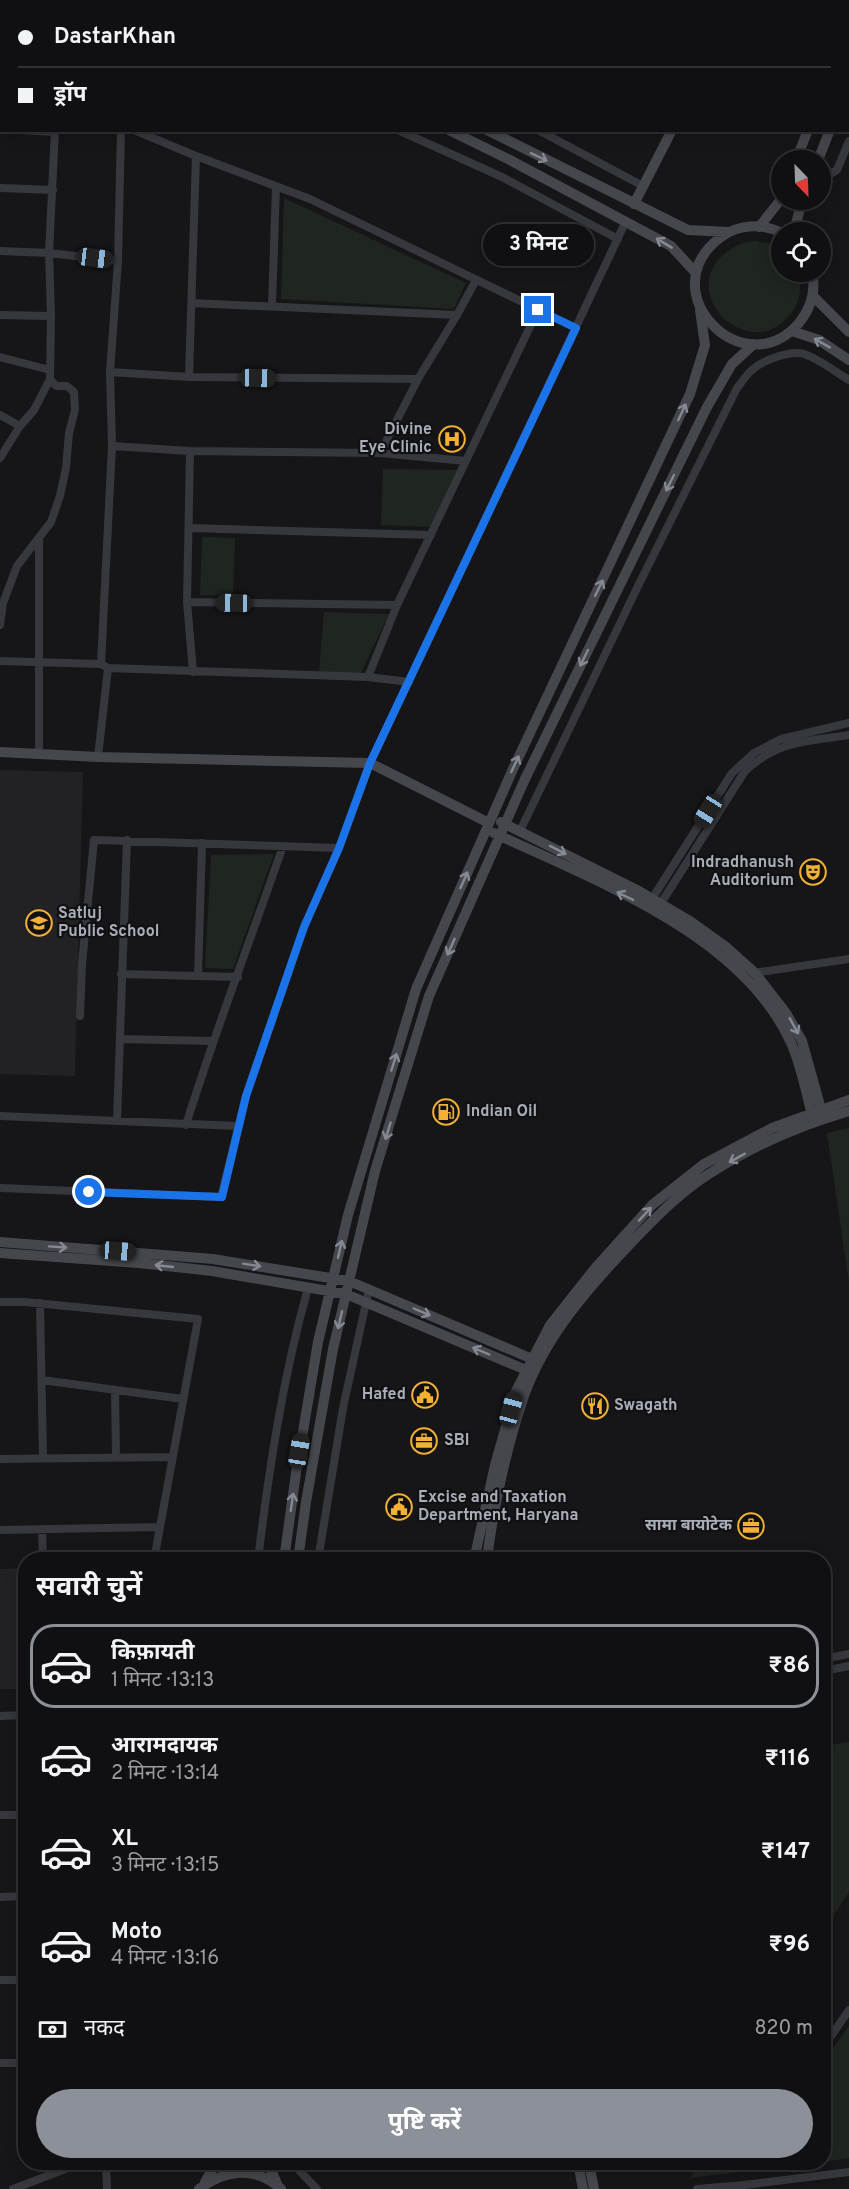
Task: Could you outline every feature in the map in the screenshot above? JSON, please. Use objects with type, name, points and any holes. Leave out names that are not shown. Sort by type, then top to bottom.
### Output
[{"type":"street","points":[[0,458],[20,426],[34,410],[50,375],[49,253],[56,132]]},
{"type":"street","points":[[98,757],[105,666],[112,446],[110,372],[118,261],[120,132]]},
{"type":"street","points":[[139,132],[310,199],[576,328]]},
{"type":"street","points":[[402,132],[502,177],[618,239]]},
{"type":"street","points":[[453,132],[671,246],[696,273]]},
{"type":"street","points":[[491,132],[688,230],[728,232],[749,226],[771,228]]},
{"type":"street","points":[[542,132],[643,186]]},
{"type":"street","points":[[634,204],[671,132]]},
{"type":"street","points":[[800,150],[807,132]]},
{"type":"street","points":[[822,150],[829,132]]},
{"type":"street","points":[[831,174],[837,170],[849,141]]},
{"type":"street","points":[[189,377],[196,156]]},
{"type":"street","points":[[272,306],[276,186]]},
{"type":"street","points":[[0,189],[53,190]]},
{"type":"street","points":[[759,227],[772,210]]},
{"type":"street","points":[[0,1188],[222,1197],[246,1096],[304,927],[339,848],[370,763],[626,222]]},
{"type":"street","points":[[285,1552],[318,1341],[348,1215],[416,989],[489,823],[690,394],[705,345],[695,288],[696,273],[703,255],[711,244],[728,232]]},
{"type":"street","points":[[0,251],[49,253],[118,261]]},
{"type":"street","points":[[380,453],[418,379],[458,315],[476,280]]},
{"type":"street","points":[[700,310],[712,327],[732,340],[754,344],[772,342],[792,331],[806,315],[813,296],[812,282]]},
{"type":"street","points":[[813,296],[849,332]]},
{"type":"street","points":[[192,303],[458,315]]},
{"type":"street","points":[[368,677],[397,605],[538,310]]},
{"type":"street","points":[[0,315],[51,316]]},
{"type":"street","points":[[792,331],[819,340],[849,360]]},
{"type":"street","points":[[299,1552],[333,1349],[375,1171],[429,996],[534,760],[707,407],[732,364],[754,344]]},
{"type":"street","points":[[520,831],[673,514],[737,388],[750,371],[757,366],[798,353],[806,354],[849,380]]},
{"type":"street","points":[[0,357],[50,375],[56,386],[67,386],[74,392],[75,410],[69,433],[66,468],[51,522],[17,566],[3,603],[0,625]]},
{"type":"street","points":[[110,372],[189,377],[418,379]]},
{"type":"street","points":[[0,415],[20,426]]},
{"type":"street","points":[[112,446],[190,451],[380,453],[466,461]]},
{"type":"street","points":[[190,451],[188,602],[193,672]]},
{"type":"street","points":[[189,528],[431,535]]},
{"type":"street","points":[[39,538],[39,753]]},
{"type":"street","points":[[188,602],[397,605]]},
{"type":"street","points":[[0,661],[193,672],[368,677],[409,682]]},
{"type":"street","points":[[654,905],[732,773],[754,753],[781,739],[849,723]]},
{"type":"street","points":[[654,905],[745,771],[757,760],[790,744],[849,735]]},
{"type":"street","points":[[0,752],[98,757],[370,763],[489,823],[500,836],[690,921],[725,946],[755,974],[786,1013],[802,1041],[818,1116]]},
{"type":"street","points":[[489,823],[505,824],[520,831],[654,905],[749,980],[778,1019],[792,1046],[818,1116]]},
{"type":"street","points":[[80,1016],[94,840],[339,848]]},
{"type":"street","points":[[117,1121],[127,840]]},
{"type":"street","points":[[198,976],[202,843]]},
{"type":"street","points":[[186,1125],[212,1041],[238,977],[283,846]]},
{"type":"street","points":[[741,973],[755,974],[849,959]]},
{"type":"street","points":[[121,974],[238,977]]},
{"type":"street","points":[[120,1039],[212,1041]]},
{"type":"street","points":[[477,1552],[533,1366],[603,1273],[660,1213],[711,1172],[776,1136],[849,1100]]},
{"type":"street","points":[[818,1116],[849,1111]]},
{"type":"street","points":[[0,1116],[238,1126]]},
{"type":"street","points":[[0,1242],[213,1259],[349,1281],[533,1366]]},
{"type":"street","points":[[0,1253],[140,1263],[212,1271],[346,1294],[533,1366]]},
{"type":"street","points":[[259,1552],[277,1421],[292,1345],[308,1288]]},
{"type":"street","points":[[319,1552],[343,1408],[369,1290]]},
{"type":"street","points":[[0,1302],[40,1303],[198,1319],[155,1552]]},
{"type":"street","points":[[40,1303],[43,1458]]},
{"type":"street","points":[[42,1380],[183,1399]]},
{"type":"street","points":[[116,1390],[116,1457]]},
{"type":"street","points":[[0,1459],[172,1456]]},
{"type":"street","points":[[487,1552],[490,1511]]},
{"type":"street","points":[[0,1530],[159,1527]]},
{"type":"street","points":[[42,1529],[43,1552]]},
{"type":"street","points":[[831,1658],[849,1654]]},
{"type":"street","points":[[831,1670],[849,1666]]},
{"type":"street","points":[[0,1716],[18,1715]]},
{"type":"street","points":[[0,1815],[18,1815]]},
{"type":"street","points":[[0,1896],[18,1896]]},
{"type":"street","points":[[0,1980],[18,1980]]},
{"type":"street","points":[[831,2036],[849,2010]]},
{"type":"street","points":[[0,2063],[18,2063]]},
{"type":"street","points":[[13,2189],[63,2170]]},
{"type":"street","points":[[106,2170],[106,2189]]},
{"type":"street","points":[[200,2188],[212,2170]]},
{"type":"street","points":[[272,2170],[280,2187]]},
{"type":"street","points":[[299,2170],[317,2189]]},
{"type":"street","points":[[579,2170],[583,2189]]},
{"type":"street","points":[[590,2170],[594,2189]]},
{"type":"street","points":[[200,2188],[213,2178],[234,2172],[256,2175],[280,2187]]},
{"type":"street","points":[[697,2189],[849,2172]]},
{"type":"shaded area","points":[[284,198],[466,283],[454,309],[281,299]]},
{"type":"shaded area","points":[[755,241],[771,245],[771,282],[799,282],[800,294],[796,305],[790,315],[774,328],[756,332],[739,328],[724,319],[714,305],[709,289],[711,272],[729,250]]},
{"type":"shaded area","points":[[383,469],[457,470],[430,527],[381,525]]},
{"type":"shaded area","points":[[202,537],[235,538],[233,596],[200,595]]},
{"type":"shaded area","points":[[324,612],[389,614],[360,675],[319,672]]},
{"type":"shaded area","name":"Satluj Public School","points":[[0,770],[83,772],[75,1076],[0,1074]]},
{"type":"shaded area","points":[[274,854],[233,969],[205,968],[211,855]]},
{"type":"shaded area","points":[[849,1128],[849,1283],[827,1133]]},
{"type":"shaded area","points":[[18,1568],[18,1689],[0,1689],[0,1569]]},
{"type":"shaded area","points":[[849,1742],[849,1892],[831,1919],[831,1745]]},
{"type":"shaded area","points":[[849,2026],[849,2158],[831,2161],[831,2050]]},
{"type":"shaded area","points":[[695,2170],[755,2170],[690,2178]]},
{"type":"place","name":"Divine Eye Clinic","points":[[452,439]]},
{"type":"place","name":"Indradhanush Auditorium","points":[[813,872]]},
{"type":"place","name":"Satluj Public School","points":[[39,923]]},
{"type":"place","name":"Indian Oil","points":[[446,1112]]},
{"type":"place","name":"Hafed","points":[[425,1395]]},
{"type":"place","name":"Swagath","points":[[595,1406]]},
{"type":"place","name":"SBI","points":[[424,1441]]},
{"type":"place","name":"Excise and Taxation Department, Haryana","points":[[399,1507]]},
{"type":"place","name":"सामा बायोटेक","points":[[751,1526]]},
{"type":"route","points":[[89,1192],[222,1197],[246,1096],[304,927],[339,848],[370,763],[576,328],[538,310]]}]
